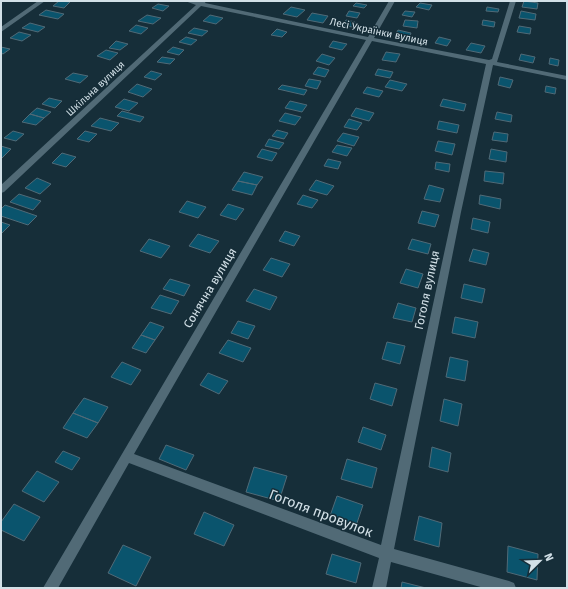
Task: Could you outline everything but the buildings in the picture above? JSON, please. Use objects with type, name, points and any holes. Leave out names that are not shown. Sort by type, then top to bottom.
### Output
[{"type":"street","points":[[1,30],[42,1]]},
{"type":"street","name":"Лесі Українки вулиця","points":[[188,1],[202,2],[255,16],[490,64],[567,78]]},
{"type":"street","name":"Сонячна вулиця","points":[[50,588],[392,1]]},
{"type":"street","name":"Гоголя вулиця","points":[[379,588],[455,220],[490,64],[495,60],[513,1]]},
{"type":"street","name":"Шкільна вулиця","points":[[1,190],[202,2]]},
{"type":"street","name":"Гоголя провулок","points":[[127,457],[386,554],[508,588]]}]
